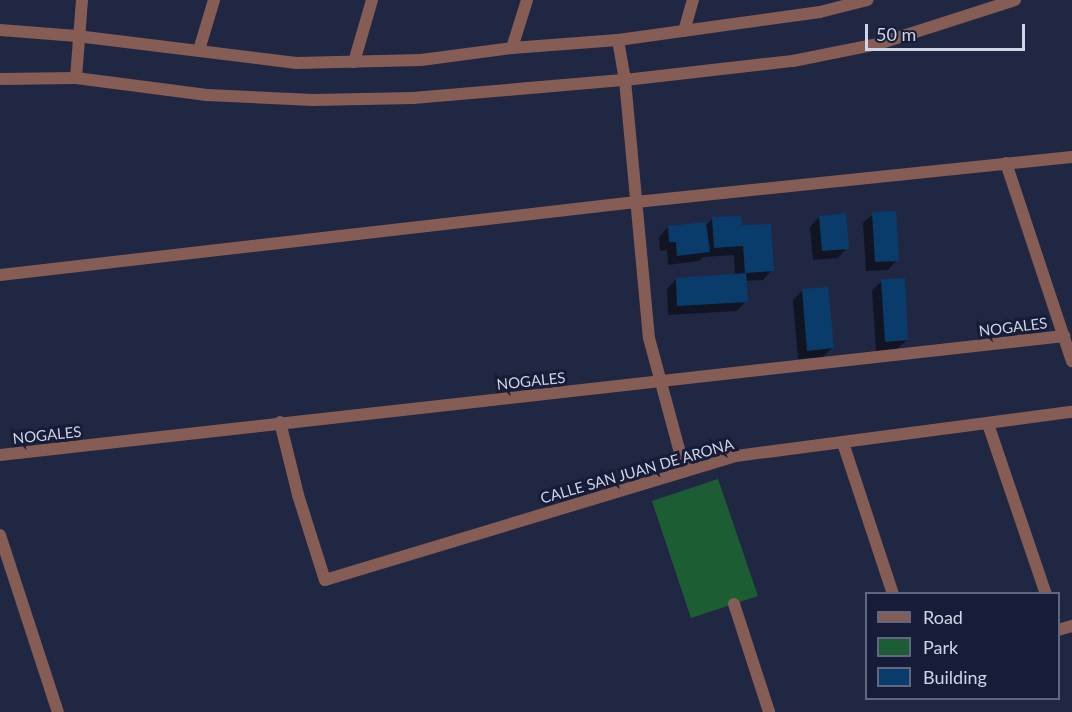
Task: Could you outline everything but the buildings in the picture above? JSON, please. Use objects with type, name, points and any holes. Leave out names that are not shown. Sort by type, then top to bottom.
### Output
[{"type":"street","points":[[76,78],[77,36],[82,0]]},
{"type":"street","points":[[199,50],[214,0]]},
{"type":"street","points":[[354,62],[372,0]]},
{"type":"street","points":[[513,48],[527,0]]},
{"type":"street","points":[[684,30],[693,0]]},
{"type":"street","points":[[0,30],[77,36],[296,63],[421,60],[513,48],[618,40],[820,12],[867,0]]},
{"type":"street","points":[[0,79],[76,78],[207,95],[313,100],[413,98],[625,80],[793,62],[878,44],[1015,0]]},
{"type":"street","points":[[618,40],[625,80],[649,338],[659,382],[685,471]]},
{"type":"street","points":[[0,275],[636,202],[1072,156]]},
{"type":"street","points":[[1005,163],[1072,361]]},
{"type":"street","name":"NOGALES","points":[[0,455],[1064,336]]},
{"type":"street","name":"CALLE SAN JUAN DE ARONA","points":[[280,422],[298,495],[325,580],[736,456],[1072,412]]},
{"type":"street","points":[[988,424],[1045,592]]},
{"type":"street","points":[[843,443],[892,592]]},
{"type":"street","points":[[0,535],[58,712]]},
{"type":"street","points":[[734,604],[770,712]]},
{"type":"green space","points":[[718,479],[758,596],[691,618],[652,501]]}]
